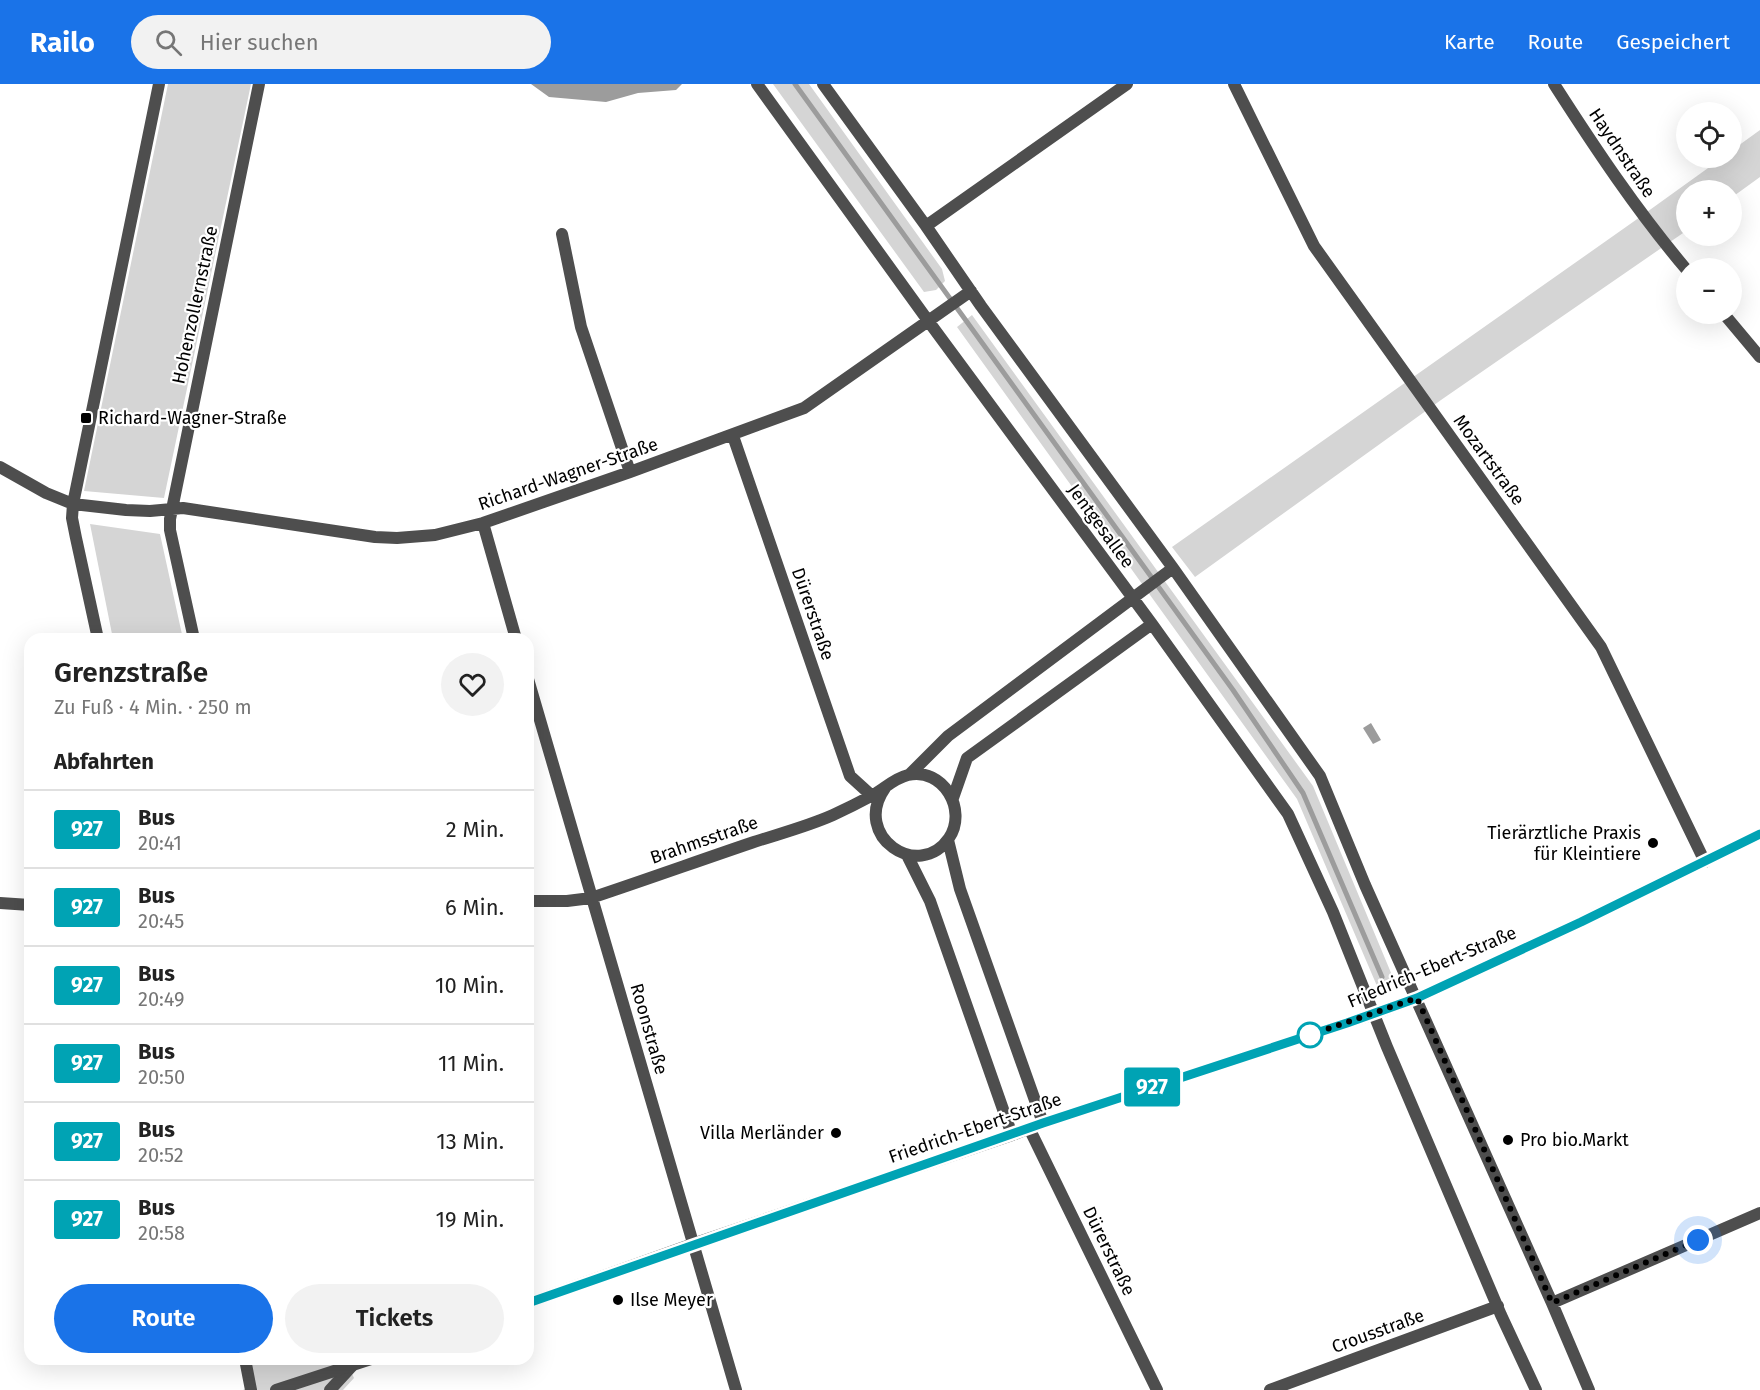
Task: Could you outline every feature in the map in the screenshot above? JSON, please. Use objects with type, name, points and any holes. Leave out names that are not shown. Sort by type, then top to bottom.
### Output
[{"type":"street","points":[[97,633],[72,518],[73,504],[159,84]]},
{"type":"street","name":"Hohenzollernstraße","points":[[193,633],[170,530],[171,508],[259,84]]},
{"type":"street","name":"Jentgesallee","points":[[757,84],[1288,814],[1333,912],[1498,1306],[1536,1390]]},
{"type":"street","name":"Jentgesallee","points":[[824,84],[1320,776],[1365,885],[1589,1390]]},
{"type":"street","points":[[926,226],[1127,84]]},
{"type":"street","name":"Mozartstraße","points":[[1234,84],[1314,246],[1601,647],[1705,862]]},
{"type":"street","name":"Haydnstraße","points":[[1554,84],[1601,157],[1651,227],[1677,258]]},
{"type":"street","points":[[562,234],[581,327],[630,472]]},
{"type":"street","name":"Richard-Wagner-Straße","points":[[0,467],[46,493],[73,504],[150,511],[183,508],[375,537],[435,535],[483,522],[630,472],[804,408],[971,291]]},
{"type":"street","points":[[1732,324],[1760,357]]},
{"type":"street","name":"Dürerstraße","points":[[733,436],[850,776],[872,796]]},
{"type":"street","points":[[483,522],[514,633]]},
{"type":"street","points":[[910,774],[927,775],[944,785],[953,798],[956,819],[948,840],[933,851],[921,855],[907,855],[896,850],[885,841],[876,826],[875,808],[879,795],[885,788],[895,780],[910,774],[948,736],[1173,568]]},
{"type":"street","points":[[953,798],[968,758],[1152,624]]},
{"type":"street","name":"Roonstraße","points":[[534,700],[736,1390]]},
{"type":"street","name":"Brahmsstraße","points":[[534,901],[591,898],[831,816],[885,788]]},
{"type":"street","name":"Friedrich-Ebert-Straße","points":[[534,1301],[1043,1123],[1417,998],[1760,834]]},
{"type":"street","points":[[948,840],[960,889],[1043,1123]]},
{"type":"street","points":[[907,855],[930,901],[1012,1135]]},
{"type":"street","points":[[0,903],[24,905]]},
{"type":"street","name":"Dürerstraße","points":[[1029,1128],[1157,1390]]},
{"type":"street","points":[[1552,1303],[1760,1213]]},
{"type":"street","name":"Crousstraße","points":[[1270,1390],[1498,1306]]},
{"type":"street","points":[[246,1365],[251,1390]]},
{"type":"street","points":[[276,1390],[343,1365]]},
{"type":"street","points":[[330,1390],[349,1365]]},
{"type":"shaded area","points":[[168,84],[251,84],[164,498],[84,491]]},
{"type":"shaded area","points":[[531,84],[682,84],[676,90],[638,93],[606,102],[549,97]]},
{"type":"shaded area","points":[[773,84],[809,84],[942,269],[945,281],[936,290],[924,292]]},
{"type":"shaded area","points":[[1760,130],[1760,177],[1742,190],[1742,180],[1691,180],[1708,168],[1742,168],[1742,143]]},
{"type":"shaded area","points":[[1676,191],[1676,238],[1441,400],[1195,577],[1172,547]]},
{"type":"shaded area","points":[[972,315],[1313,786],[1394,980],[1377,986],[1297,799],[957,327]]},
{"type":"shaded area","points":[[90,524],[160,534],[182,633],[112,633]]},
{"type":"shaded area","points":[[1371,723],[1381,740],[1373,744],[1363,728]]},
{"type":"shaded area","points":[[242,1365],[348,1365],[354,1378],[343,1390],[243,1390],[248,1387]]},
{"type":"waterway","points":[[795,84],[1233,690],[1303,793],[1382,977]]},
{"type":"bus line","name":"927","points":[[534,1301],[1043,1123],[1417,998],[1581,922],[1760,834]]},
{"type":"place","name":"Richard-Wagner-Straße","points":[[86,418]]},
{"type":"place","name":"Tierärztliche Praxis für Kleintiere","points":[[1653,843]]},
{"type":"place","name":"Villa Merländer","points":[[836,1133]]},
{"type":"place","name":"Pro bio.Markt","points":[[1508,1140]]},
{"type":"place","name":"Ilse Meyer","points":[[618,1300]]},
{"type":"route","points":[[1310,1035],[1304,1037],[1417,998],[1552,1303],[1698,1240]]}]
